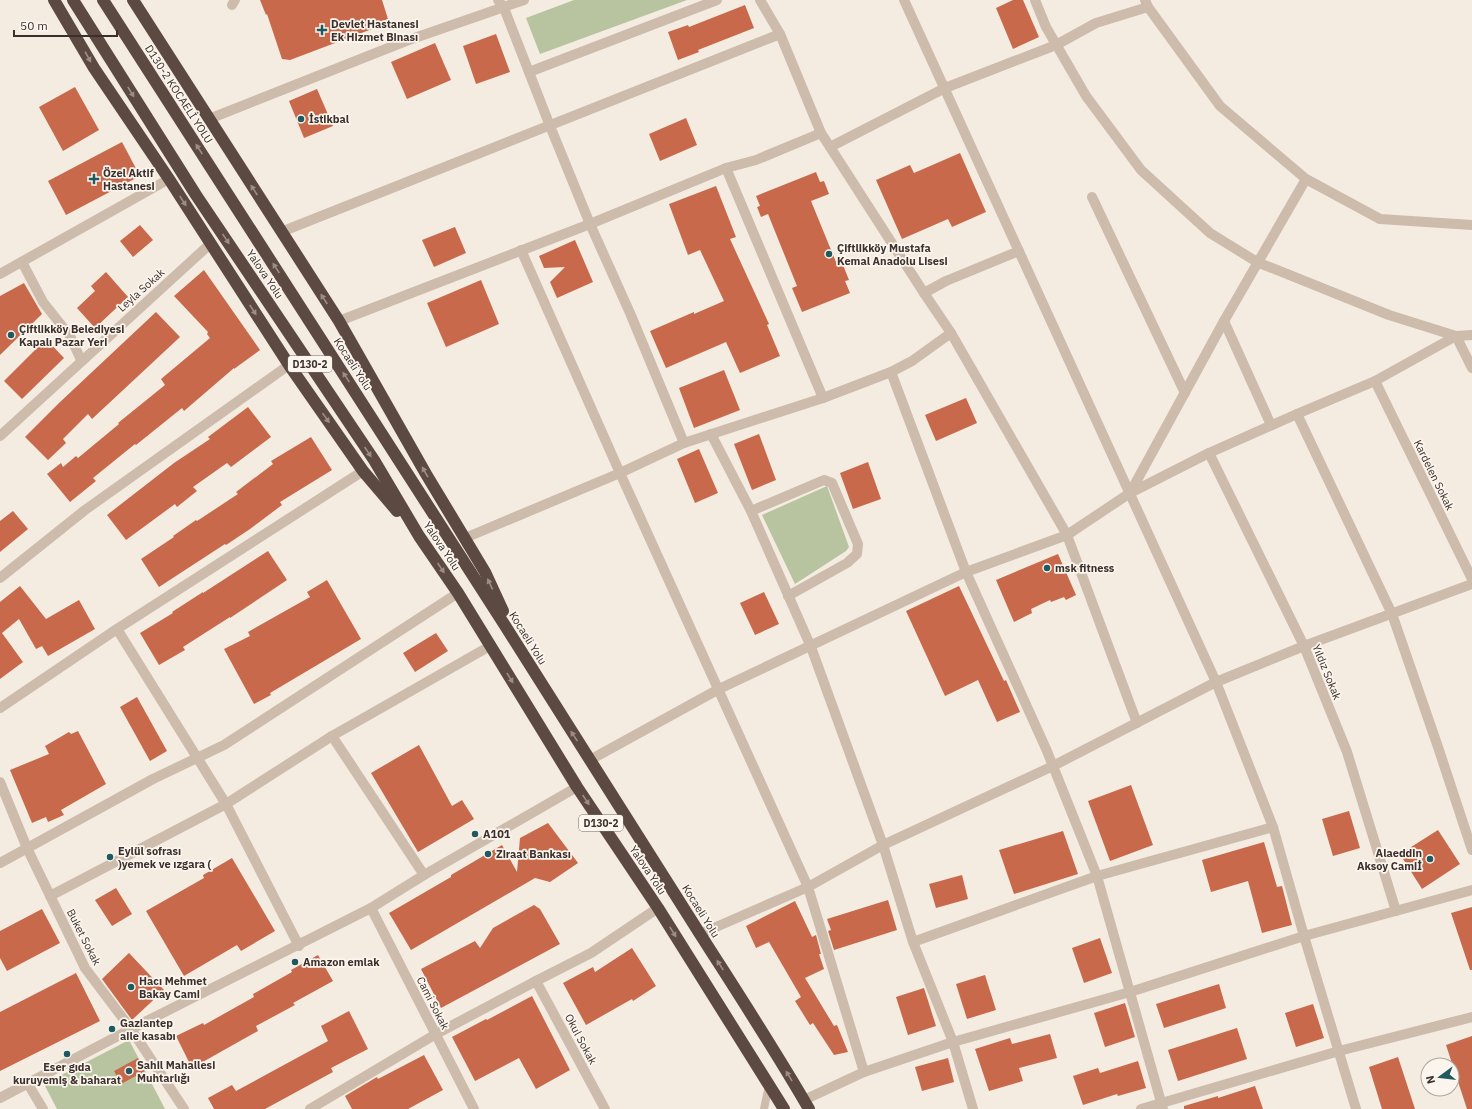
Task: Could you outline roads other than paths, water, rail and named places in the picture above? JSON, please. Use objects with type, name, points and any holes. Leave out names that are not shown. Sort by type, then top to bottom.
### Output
[{"type":"highway","points":[[54,0],[94,68],[169,179],[289,365],[363,471],[419,536]]},
{"type":"highway","name":"Yalova Yolu","points":[[73,0],[196,195],[374,460],[419,536],[458,593],[577,787],[658,908],[784,1109]]},
{"type":"highway","name":"D130-2 KOCAELİ YOLU","points":[[103,0],[220,182]]},
{"type":"highway","points":[[133,0],[339,321],[426,474],[485,572],[525,657]]},
{"type":"highway","name":"Kocaeli̇ Yolu","points":[[220,182],[525,657],[762,1030],[807,1105]]},
{"type":"street","points":[[209,119],[501,4],[524,0]]},
{"type":"street","points":[[529,72],[717,0]]},
{"type":"street","points":[[760,0],[780,34],[821,133],[951,333],[1067,535],[1137,723]]},
{"type":"street","points":[[904,0],[1216,682],[1272,827],[1356,1109]]},
{"type":"street","points":[[1035,0],[1046,27],[1086,96],[1141,170],[1210,233],[1257,262],[1388,316],[1456,336],[1472,335]]},
{"type":"street","points":[[501,4],[590,224],[630,313],[684,443]]},
{"type":"street","points":[[830,147],[945,88],[1056,44],[1096,23],[1146,4],[1220,106],[1306,179],[1380,219],[1472,225]]},
{"type":"street","points":[[281,232],[780,34]]},
{"type":"street","points":[[339,321],[590,224],[726,168],[756,160],[821,133]]},
{"type":"street","points":[[726,168],[823,398]]},
{"type":"street","points":[[0,274],[169,179]]},
{"type":"street","points":[[1130,493],[1257,262],[1306,179]]},
{"type":"street","points":[[1092,197],[1185,393]]},
{"type":"street","name":"Leyla Sokak","points":[[0,436],[81,360],[210,244]]},
{"type":"street","points":[[521,250],[620,473],[808,887],[864,1072]]},
{"type":"street","points":[[924,293],[946,281],[1019,251]]},
{"type":"street","points":[[22,262],[43,302],[70,336],[81,360]]},
{"type":"street","points":[[1224,321],[1271,425]]},
{"type":"street","points":[[465,538],[620,473],[684,443],[823,398],[891,372],[912,361],[951,333]]},
{"type":"street","points":[[1456,336],[1472,368]]},
{"type":"street","points":[[590,760],[719,689],[811,647],[966,572],[1067,535],[1130,493],[1209,453],[1375,381],[1456,336]]},
{"type":"street","points":[[0,578],[85,510],[289,365]]},
{"type":"street","points":[[891,372],[966,572],[1047,751],[1097,876],[1162,1106]]},
{"type":"street","name":"Kardelen Sokak","points":[[1375,381],[1472,579]]},
{"type":"street","points":[[1297,414],[1392,614],[1472,850]]},
{"type":"street","points":[[712,434],[751,511],[811,647],[883,845],[913,942],[953,1042],[973,1109]]},
{"type":"street","name":"Yıldız Sokak","points":[[1209,453],[1304,646],[1347,752],[1396,911]]},
{"type":"street","points":[[0,708],[117,629],[363,471]]},
{"type":"street","points":[[751,511],[824,480],[832,482],[858,544],[857,554],[847,563],[788,596]]},
{"type":"street","points":[[700,934],[808,887],[883,845],[1053,766],[1216,682],[1304,646],[1472,584]]},
{"type":"street","points":[[0,863],[153,779],[224,745],[458,593]]},
{"type":"street","points":[[117,629],[226,804],[299,946]]},
{"type":"street","points":[[50,896],[226,804],[332,736],[490,646]]},
{"type":"street","points":[[332,736],[424,875]]},
{"type":"street","name":"Buket Sokak","points":[[0,782],[27,848],[85,968],[131,1029],[184,1109]]},
{"type":"street","points":[[0,1098],[131,1029],[299,946],[371,908],[424,875],[577,787]]},
{"type":"street","points":[[913,942],[1097,876],[1272,827]]},
{"type":"street","points":[[807,1105],[864,1072],[953,1042],[1130,992],[1304,936],[1472,890]]},
{"type":"street","name":"Cami Sokak","points":[[371,908],[474,1109]]},
{"type":"street","points":[[310,1109],[436,1034],[591,953],[658,908]]},
{"type":"street","name":"Okul Sokak","points":[[536,981],[604,1109]]},
{"type":"street","points":[[1141,1109],[1162,1106],[1339,1051],[1472,1017]]},
{"type":"street","points":[[28,1084],[43,1109]]},
{"type":"street","points":[[325,1099],[330,1109]]},
{"type":"lane","points":[[764,1109],[770,1085]]},
{"type":"place","name":"Devlet Hastanesi Ek Hizmet Binası","points":[[322,30]]},
{"type":"place","name":"İstikbal","points":[[301,119]]},
{"type":"place","name":"Özel Aktif Hastanesi","points":[[94,179]]},
{"type":"place","name":"Çiftlikköy Mustafa Kemal Anadolu Lisesi","points":[[829,254]]},
{"type":"place","name":"Çiftlikköy Belediyesi Kapalı Pazar Yeri","points":[[11,335]]},
{"type":"place","name":"msk fitness","points":[[1047,568]]},
{"type":"place","name":"A101","points":[[475,834]]},
{"type":"place","name":"Ziraat Bankası","points":[[488,854]]},
{"type":"place","name":"Eylül sofrası )yemek ve ızgara (","points":[[110,857]]},
{"type":"place","name":"Alaeddin Aksoy Camiİ","points":[[1430,859]]},
{"type":"place","name":"Amazon emlak","points":[[295,962]]},
{"type":"place","name":"Hacı Mehmet Bakay Cami","points":[[131,987]]},
{"type":"place","name":"Gaziantep aile kasabı","points":[[112,1029]]},
{"type":"place","name":"Eser gıda kuruyemiş & baharat","points":[[67,1054]]},
{"type":"place","name":"Sahil Mahallesi Muhtarlığı","points":[[129,1071]]}]
